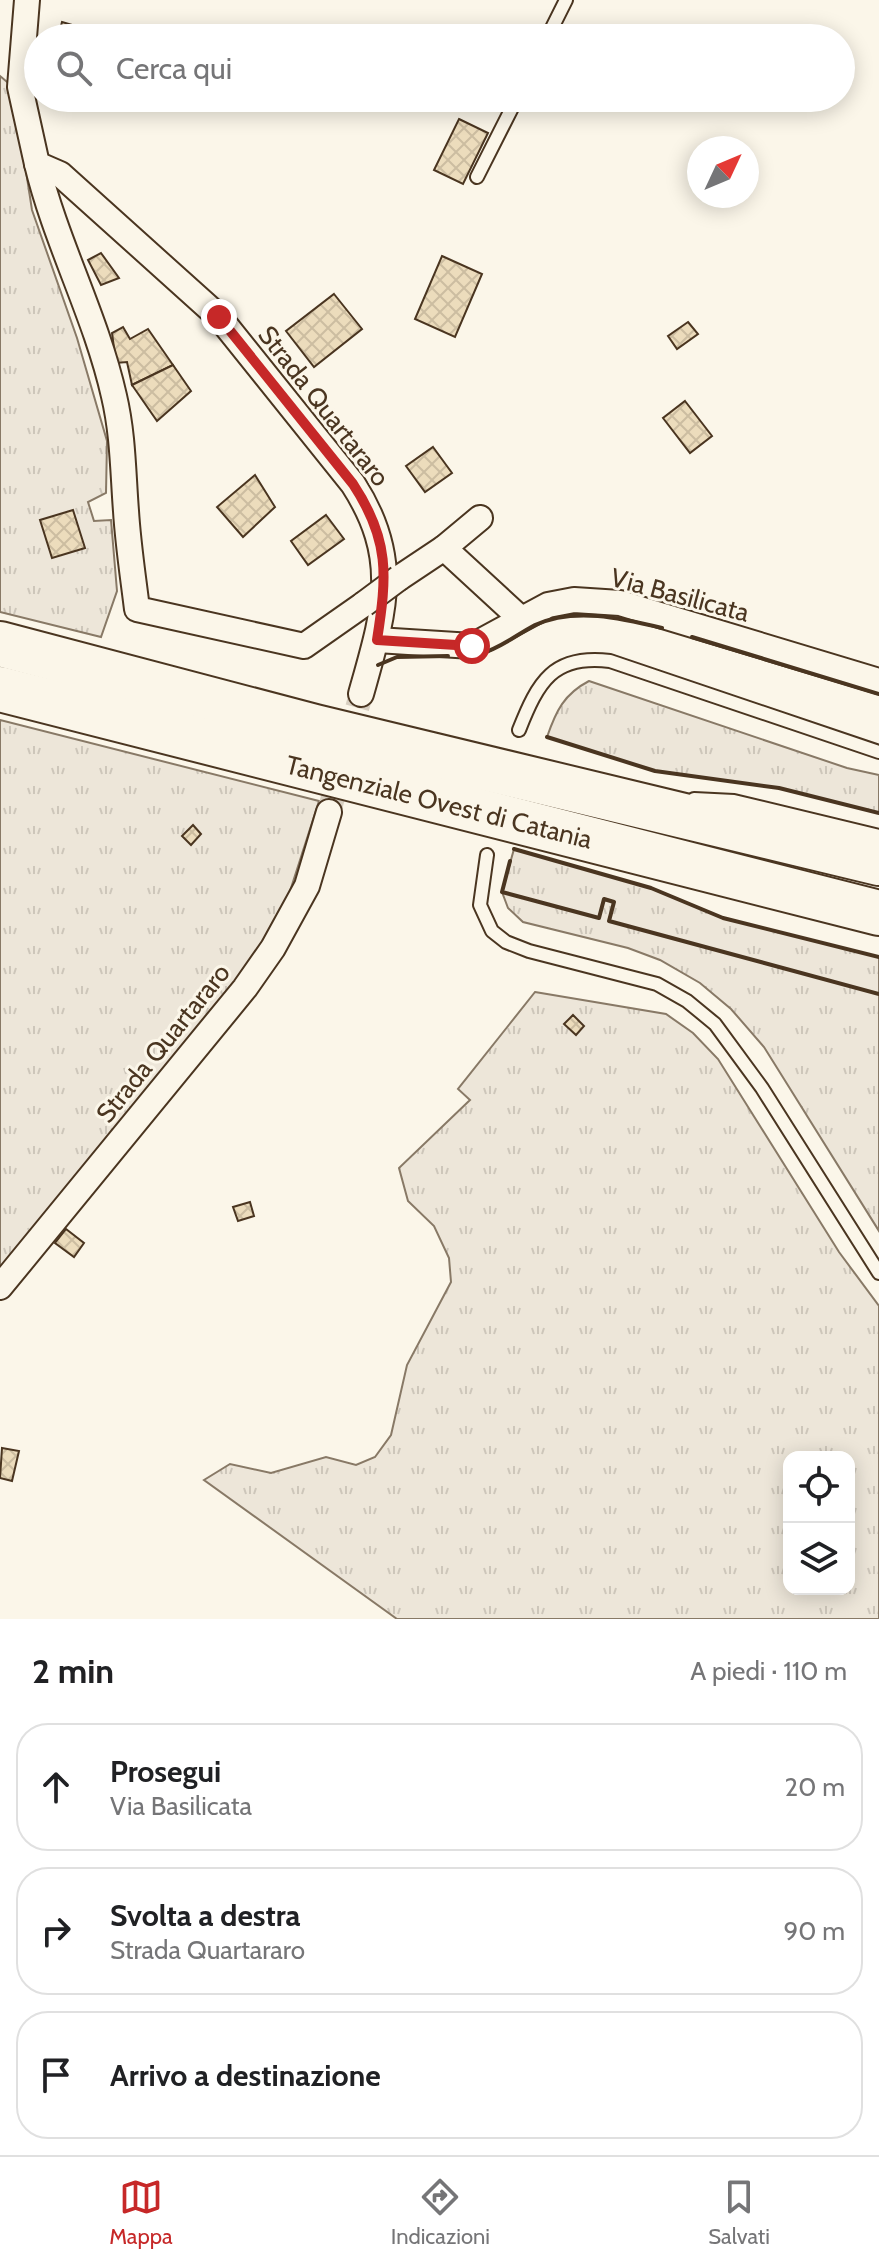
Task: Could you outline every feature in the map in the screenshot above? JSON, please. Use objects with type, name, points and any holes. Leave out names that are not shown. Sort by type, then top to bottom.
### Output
[{"type":"highway","name":"Tangenziale Ovest di Catania","points":[[0,644],[315,727],[879,863]]},
{"type":"highway","name":"Tangenziale Ovest di Catania","points":[[0,689],[879,913]]},
{"type":"street","points":[[25,24],[27,0]]},
{"type":"street","points":[[24,37],[20,87],[24,105]]},
{"type":"street","points":[[26,112],[50,216],[99,344],[114,394],[121,435],[137,609],[304,646],[444,548],[480,518]]},
{"type":"street","name":"Strada Quartararo","points":[[37,164],[60,174],[219,317],[370,509],[384,549],[385,587],[377,640],[361,694]]},
{"type":"street","points":[[444,548],[520,618]]},
{"type":"street","name":"Via Basilicata","points":[[377,640],[472,646],[548,605],[574,600],[620,603],[879,681]]},
{"type":"street","name":"Strada Quartararo","points":[[0,1287],[245,988],[273,948],[307,886],[329,812]]},
{"type":"lane","points":[[554,24],[566,0]]},
{"type":"lane","points":[[477,177],[510,112]]},
{"type":"lane","points":[[519,730],[539,685],[551,673],[570,662],[591,658],[610,661],[879,752]]},
{"type":"lane","points":[[602,796],[734,801],[879,836]]},
{"type":"lane","points":[[577,837],[688,879]]},
{"type":"lane","points":[[487,855],[480,905],[492,931],[506,942],[529,951],[657,984],[687,1001],[715,1024],[755,1077],[879,1273]]},
{"type":"green space","points":[[0,76],[13,87],[32,210],[77,338],[107,441],[106,493],[88,502],[94,521],[111,520],[117,591],[101,637],[0,612]]},
{"type":"green space","points":[[589,681],[847,768],[879,775],[879,813],[779,788],[655,771],[547,737],[562,704]]},
{"type":"green space","points":[[0,720],[319,801],[282,916],[238,979],[0,1272]]},
{"type":"green space","points":[[514,849],[651,888],[723,918],[879,957],[879,1231],[764,1047],[731,1009],[700,983],[660,960],[628,948],[523,922],[508,908],[502,892]]},
{"type":"green space","points":[[535,992],[666,1014],[693,1033],[718,1059],[839,1252],[879,1306],[879,1619],[397,1619],[204,1480],[230,1464],[271,1473],[326,1457],[356,1465],[375,1457],[391,1435],[407,1365],[451,1282],[449,1258],[434,1226],[408,1201],[399,1168],[470,1100],[458,1089]]},
{"type":"building","points":[[459,119],[488,133],[463,184],[434,170]]},
{"type":"building","points":[[101,253],[119,278],[101,285],[88,260]]},
{"type":"building","points":[[442,256],[482,274],[455,337],[415,319]]},
{"type":"building","points":[[334,294],[362,329],[314,367],[286,331]]},
{"type":"building","points":[[688,322],[698,334],[677,349],[668,336]]},
{"type":"building","points":[[123,327],[130,339],[148,329],[173,365],[132,385],[127,362],[116,363],[112,333]]},
{"type":"building","points":[[173,365],[191,391],[157,421],[132,385]]},
{"type":"building","points":[[685,401],[712,436],[690,453],[663,418]]},
{"type":"building","points":[[433,447],[452,473],[425,492],[406,466]]},
{"type":"building","points":[[255,475],[275,507],[243,537],[217,507]]},
{"type":"building","points":[[73,510],[85,548],[52,558],[40,520]]},
{"type":"building","points":[[326,515],[344,539],[308,565],[291,541]]},
{"type":"building","points":[[193,825],[201,834],[191,845],[182,836]]},
{"type":"building","points":[[573,1015],[584,1026],[576,1035],[564,1024]]},
{"type":"building","points":[[250,1202],[254,1216],[238,1221],[233,1207]]},
{"type":"building","points":[[66,1229],[84,1243],[74,1257],[55,1243]]},
{"type":"building","points":[[2,1448],[19,1451],[12,1481],[0,1478]]},
{"type":"tunnel","points":[[329,812],[361,694]]},
{"type":"wall","points":[[480,654],[535,625],[566,616],[598,616],[662,628]]},
{"type":"wall","points":[[692,637],[879,694]]},
{"type":"wall","points":[[378,665],[397,657],[448,656]]},
{"type":"wall","points":[[547,737],[655,771],[779,788],[879,813]]},
{"type":"wall","points":[[514,849],[651,888],[723,918],[879,957]]},
{"type":"wall","points":[[510,861],[502,892],[599,918],[604,899],[614,902],[609,921],[879,994]]},
{"type":"route","points":[[219,317],[370,509],[384,549],[385,587],[377,640],[472,646]]}]
